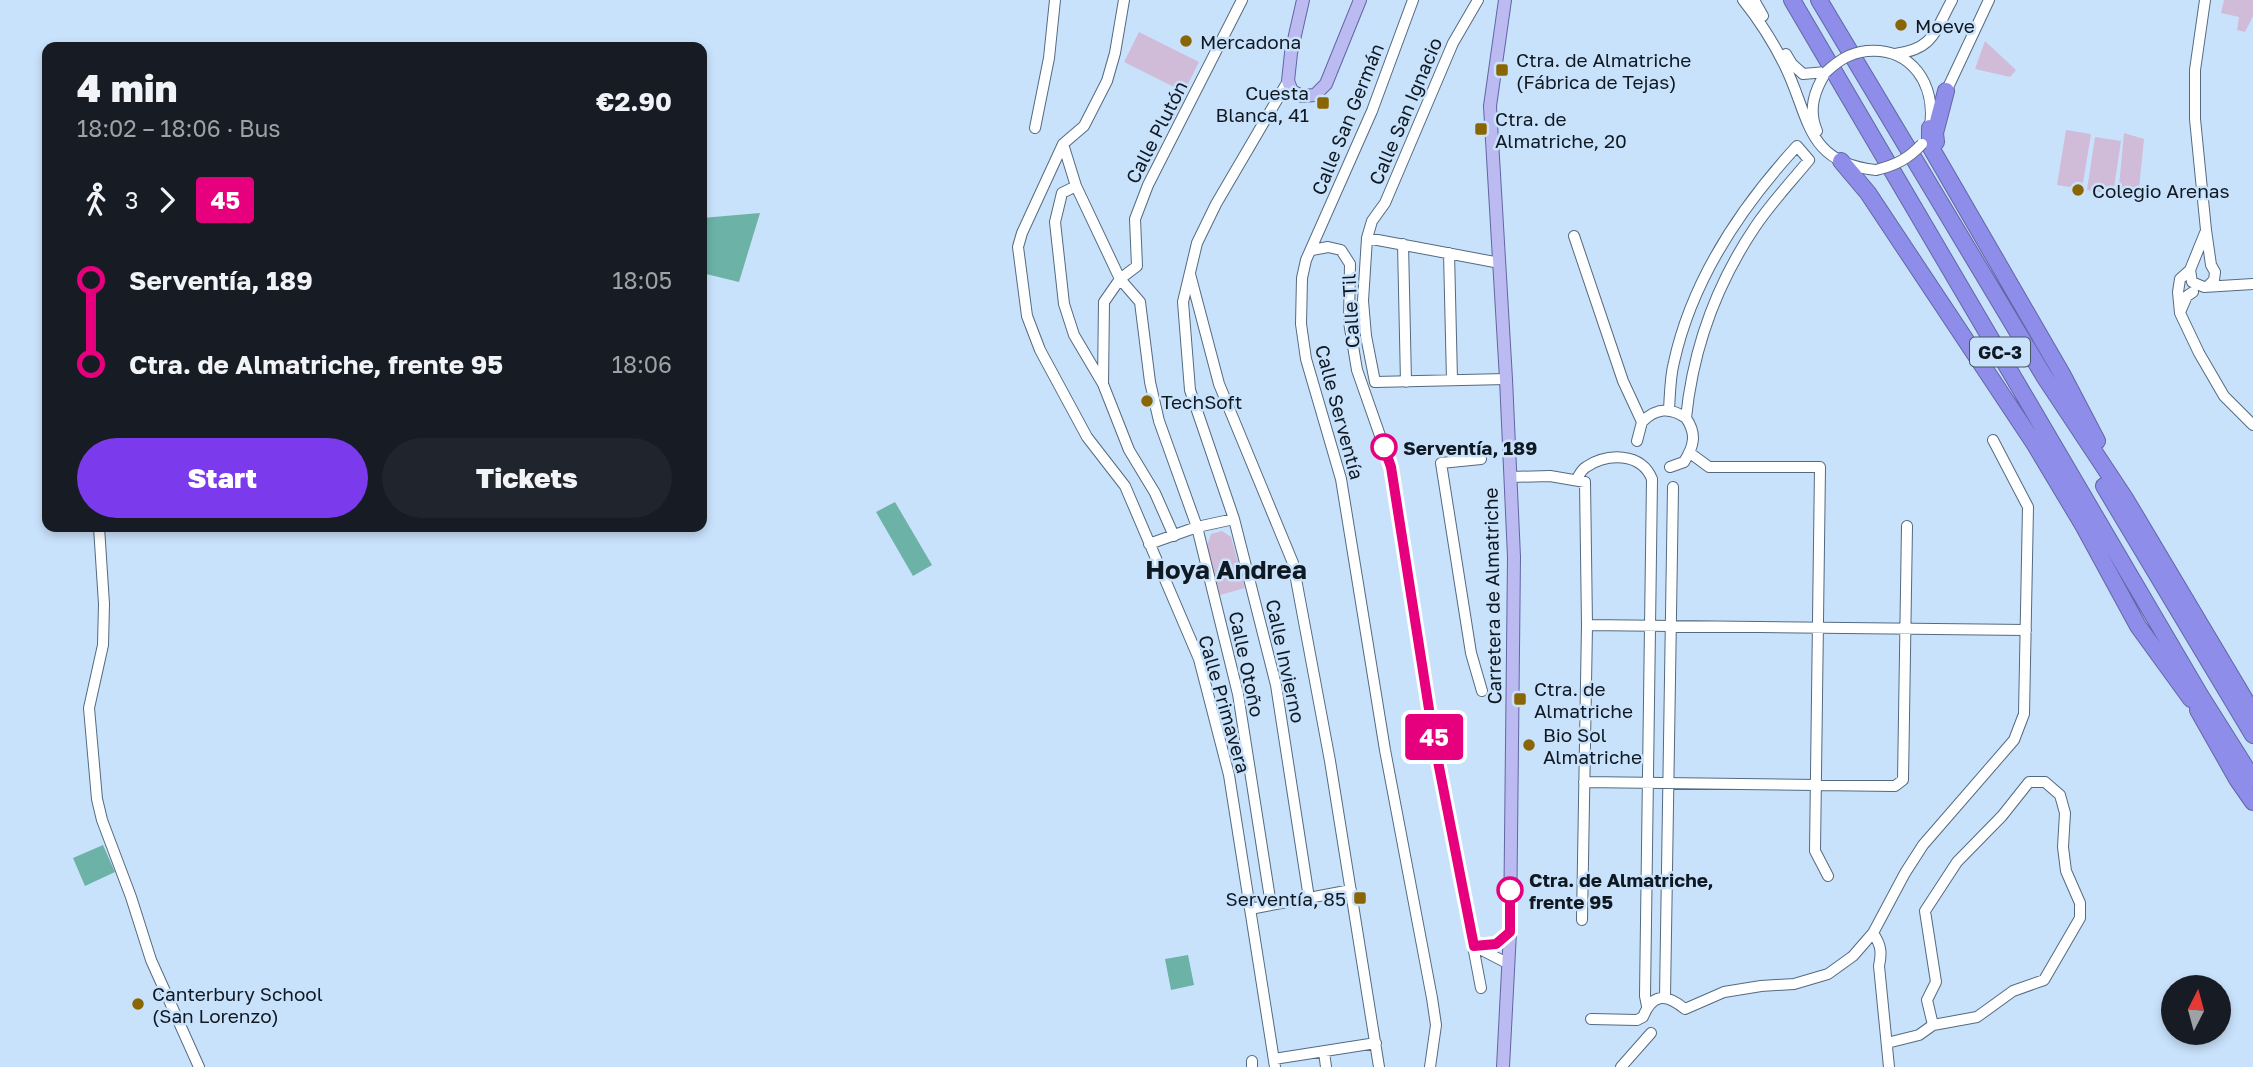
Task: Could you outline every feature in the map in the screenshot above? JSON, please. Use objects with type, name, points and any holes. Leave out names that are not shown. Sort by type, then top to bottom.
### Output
[{"type":"highway","name":"GC-3","points":[[1781,0],[1810,47],[1844,87]]},
{"type":"highway","name":"GC-3","points":[[1792,0],[2155,619],[2191,699],[2253,802]]},
{"type":"highway","name":"GC-3","points":[[1819,0],[2044,376],[2087,457],[2253,735]]},
{"type":"highway","points":[[1937,159],[1936,133],[1946,91]]},
{"type":"highway","points":[[1930,128],[1930,146],[2062,374],[2126,500]]},
{"type":"highway","points":[[1837,158],[1868,193],[2034,443],[2138,626],[2191,699]]},
{"type":"highway","points":[[2044,376],[2126,500],[2253,713]]},
{"type":"highway","points":[[2155,619],[2253,779]]},
{"type":"main road","points":[[1303,0],[1291,53],[1288,81],[1292,91],[1302,96],[1315,95],[1325,84],[1360,0]]},
{"type":"main road","name":"Carretera de Almatriche","points":[[1503,1067],[1510,932],[1514,570],[1490,106],[1505,0]]},
{"type":"street","points":[[1035,128],[1049,58],[1055,0]]},
{"type":"street","points":[[1063,144],[1084,126],[1107,81],[1124,0]]},
{"type":"street","name":"Calle Plutón","points":[[1120,279],[1137,266],[1135,219],[1148,185],[1241,0]]},
{"type":"street","name":"Calle San Germán","points":[[1312,250],[1372,111],[1413,0]]},
{"type":"street","name":"Calle San Ignacio","points":[[1367,237],[1453,43],[1478,0]]},
{"type":"street","points":[[1743,0],[1756,16],[1785,65],[1809,129],[1822,149],[1858,168],[1876,170],[1894,166],[1909,157],[1922,144],[1989,0]]},
{"type":"street","points":[[1754,0],[1792,64],[1803,74],[1821,75]]},
{"type":"street","points":[[1837,158],[1820,140],[1814,123],[1812,105],[1821,75],[1840,60],[1857,52],[1876,50],[1895,54],[1911,52],[1926,44],[1952,0]]},
{"type":"street","points":[[2180,313],[2187,296],[2214,280],[2195,119],[2195,70],[2205,0]]},
{"type":"street","points":[[1895,54],[1910,63],[1922,76],[1931,101],[1930,128]]},
{"type":"street","points":[[1288,81],[1216,204],[1197,243],[1190,271],[1219,384],[1293,563],[1352,890],[1379,1067]]},
{"type":"street","name":"Calle Otoño","points":[[1063,144],[1076,186],[1120,279],[1140,302],[1150,382],[1159,421],[1197,527],[1238,694],[1271,905]]},
{"type":"street","name":"Calle Primavera","points":[[1063,144],[1018,247],[1027,316],[1040,350],[1087,437],[1125,486],[1199,659],[1229,775],[1274,1063]]},
{"type":"street","points":[[1669,410],[1674,363],[1693,301],[1721,247],[1769,177],[1797,146],[1809,160],[1755,226],[1727,276],[1701,338],[1690,380],[1686,418]]},
{"type":"street","points":[[1076,186],[1062,194],[1055,222],[1064,304],[1074,335],[1103,384],[1129,450],[1155,493],[1174,536]]},
{"type":"street","points":[[2202,288],[2192,282],[2192,268],[2206,230]]},
{"type":"street","points":[[1574,236],[1623,382],[1642,422],[1637,441]]},
{"type":"street","points":[[1367,237],[1500,263]]},
{"type":"street","name":"Calle Til","points":[[1367,237],[1363,301],[1366,336],[1375,382],[1406,382]]},
{"type":"street","points":[[1403,244],[1406,382],[1506,379]]},
{"type":"street","name":"Calle Serventía","points":[[1430,1067],[1436,1025],[1385,751],[1341,479],[1306,359],[1301,324],[1302,278],[1306,260],[1312,250],[1328,247],[1341,250],[1350,264],[1349,322],[1357,370],[1391,467],[1434,741],[1481,988]]},
{"type":"street","points":[[1449,253],[1452,380]]},
{"type":"street","points":[[2240,285],[2204,261],[2180,279],[2178,292],[2180,313],[2199,354],[2224,396],[2253,425]]},
{"type":"street","name":"Calle Invierno","points":[[1190,271],[1183,302],[1189,390],[1234,519],[1276,685],[1309,898]]},
{"type":"street","points":[[1103,384],[1104,302],[1120,279]]},
{"type":"street","points":[[2178,292],[2253,284]]},
{"type":"street","points":[[1642,422],[1658,411],[1669,410],[1678,412],[1692,426],[1694,436],[1690,453],[1684,462],[1670,467]]},
{"type":"street","points":[[1591,1019],[1637,1020],[1643,1017],[1647,1006],[1655,999],[1665,998],[1685,1009],[1724,992],[1794,984],[1828,974],[1853,956],[1873,933],[1923,845],[2014,740],[2024,714],[2028,507],[1993,440]]},
{"type":"street","points":[[1690,453],[1709,467],[1820,467],[1815,851],[1828,876]]},
{"type":"street","points":[[1576,480],[1583,468],[1598,461],[1621,458],[1636,459],[1647,467],[1652,479],[1647,1006]]},
{"type":"street","points":[[1482,459],[1441,463],[1469,642],[1482,691]]},
{"type":"street","points":[[1510,477],[1550,476],[1585,482],[1587,625],[1582,920]]},
{"type":"street","points":[[1665,998],[1673,487]]},
{"type":"street","points":[[1149,544],[1197,527],[1234,519]]},
{"type":"street","points":[[1584,782],[1895,786],[1903,780],[1907,526]]},
{"type":"street","points":[[99,532],[104,604],[103,645],[89,708],[102,820],[151,960],[199,1067]]},
{"type":"street","points":[[1587,625],[2026,630]]},
{"type":"street","points":[[1887,1043],[1919,1035],[1933,1025],[1977,1017],[2013,991],[2044,980],[2080,918],[2080,903],[2066,871],[2063,847],[2065,813],[2060,795],[2046,782],[2029,782],[2002,816],[1957,862],[1925,911],[1936,982],[1927,1000],[1933,1025]]},
{"type":"street","points":[[1250,909],[1352,890]]},
{"type":"street","points":[[1474,946],[1496,944],[1510,932]]},
{"type":"street","points":[[1873,933],[1881,944],[1880,966],[1889,1067]]},
{"type":"street","points":[[1474,946],[1508,964]]},
{"type":"street","points":[[1621,1067],[1651,1033]]},
{"type":"street","points":[[1274,1063],[1376,1042]]},
{"type":"street","points":[[1324,1052],[1326,1067]]},
{"type":"shaded area","points":[[2224,0],[2253,0],[2253,16],[2245,32],[2237,30],[2239,17],[2221,13]]},
{"type":"shaded area","points":[[1139,32],[1199,62],[1184,92],[1124,62]]},
{"type":"shaded area","points":[[1985,41],[2016,70],[2010,77],[1975,69]]},
{"type":"shaded area","points":[[2066,130],[2091,134],[2082,189],[2057,185]]},
{"type":"shaded area","points":[[2124,133],[2144,139],[2138,198],[2118,197]]},
{"type":"shaded area","points":[[2095,137],[2121,141],[2113,194],[2087,190]]},
{"type":"shaded area","points":[[760,213],[739,282],[707,274],[707,218]]},
{"type":"shaded area","points":[[895,502],[932,565],[913,576],[876,512]]},
{"type":"shaded area","points":[[1222,531],[1231,537],[1245,588],[1220,595],[1207,545],[1211,534]]},
{"type":"shaded area","points":[[103,845],[115,872],[85,886],[73,858]]},
{"type":"shaded area","points":[[1188,955],[1194,985],[1171,990],[1165,959]]},
{"type":"bus line","name":"45","points":[[1384,447],[1391,467],[1434,741],[1474,946],[1496,944],[1510,932],[1510,890]]},
{"type":"place","name":"Moeve","points":[[1901,25]]},
{"type":"place","name":"Mercadona","points":[[1186,41]]},
{"type":"place","name":"Ctra. de Almatriche (Fábrica de Tejas)","points":[[1502,70]]},
{"type":"place","name":"Cuesta Blanca, 41","points":[[1323,103]]},
{"type":"place","name":"Ctra. de Almatriche, 20","points":[[1481,129]]},
{"type":"place","name":"Colegio Arenas","points":[[2078,190]]},
{"type":"place","name":"TechSoft","points":[[1147,401]]},
{"type":"place","name":"Serventía, 189","points":[[1384,447]]},
{"type":"place","name":"Ctra. de Almatriche","points":[[1520,699]]},
{"type":"place","name":"Bio Sol Almatriche","points":[[1529,745]]},
{"type":"place","name":"Ctra. de Almatriche, frente 95","points":[[1510,890]]},
{"type":"place","name":"Serventía, 85","points":[[1360,898]]},
{"type":"place","name":"Canterbury School (San Lorenzo)","points":[[138,1004]]},
{"type":"district","name":"Hoya Andrea","points":[[1226,569]]}]
